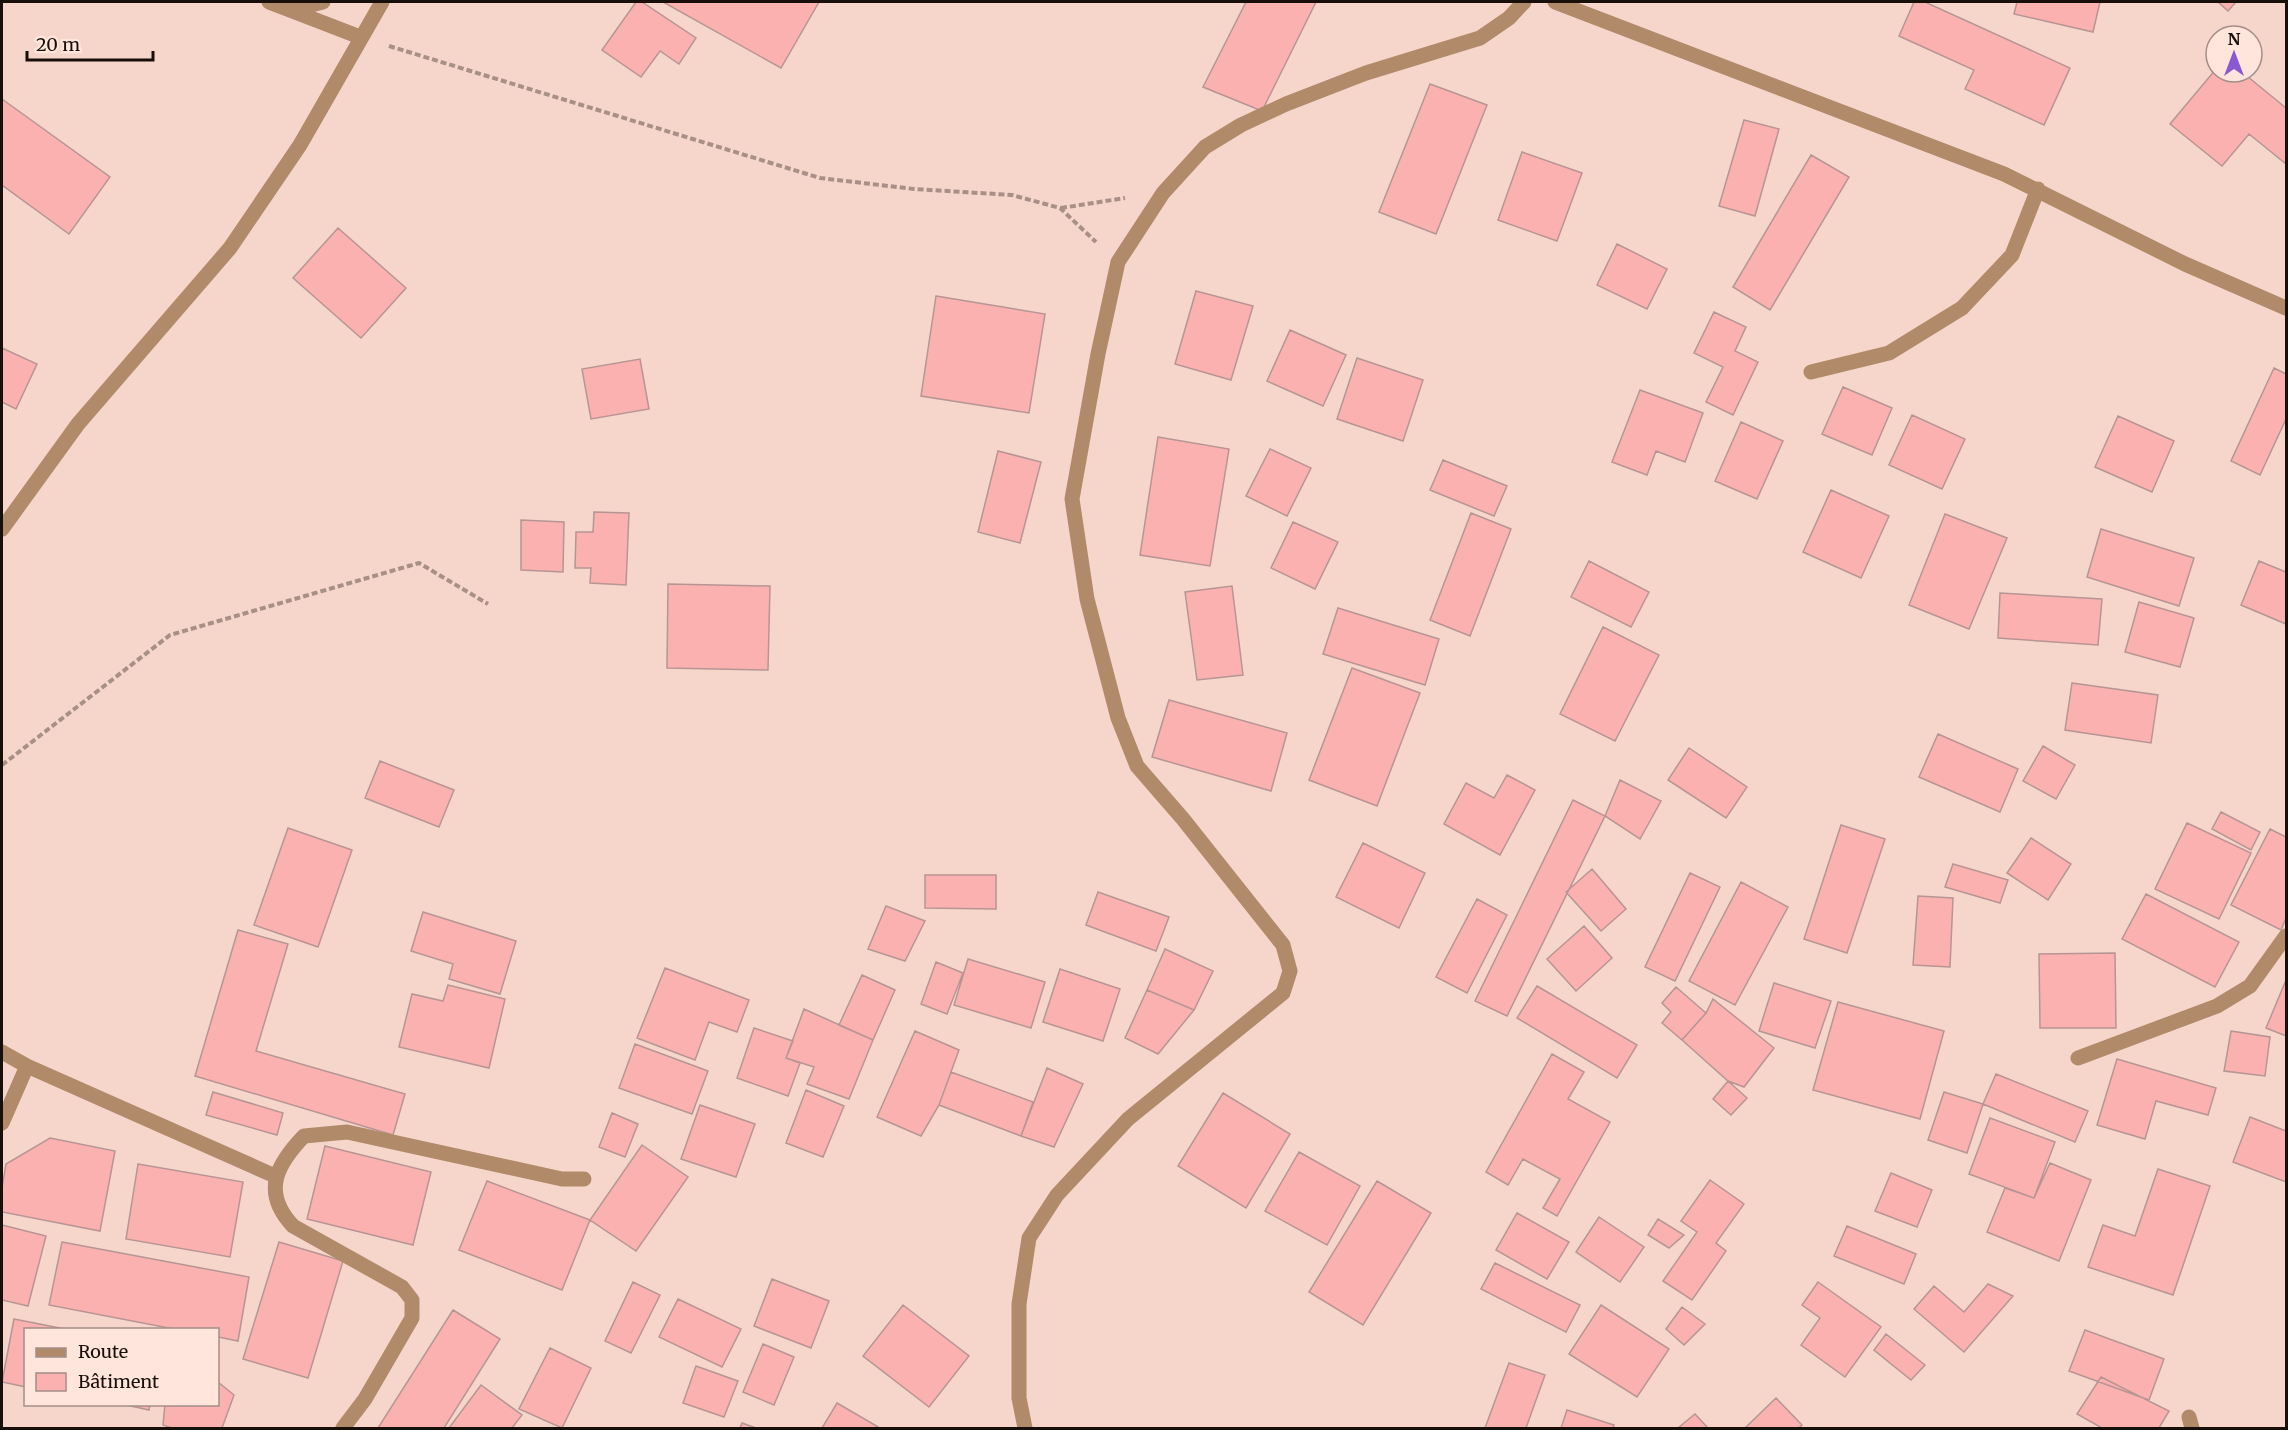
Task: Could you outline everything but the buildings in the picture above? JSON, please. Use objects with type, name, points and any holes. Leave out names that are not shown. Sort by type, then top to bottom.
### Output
[{"type":"street","points":[[269,2],[360,37]]},
{"type":"street","points":[[291,10],[323,2]]},
{"type":"street","points":[[2,529],[78,424],[230,248],[300,146],[382,2]]},
{"type":"street","points":[[1025,1428],[1018,1398],[1018,1304],[1029,1238],[1058,1195],[1128,1119],[1284,993],[1290,971],[1283,945],[1183,819],[1137,766],[1118,718],[1087,599],[1072,499],[1098,354],[1118,262],[1163,193],[1205,147],[1241,125],[1286,104],[1366,73],[1480,38],[1509,18],[1524,2]]},
{"type":"street","points":[[1555,2],[2038,189],[2185,264],[2286,308]]},
{"type":"street","points":[[1811,372],[1889,353],[1962,308],[2012,255],[2038,189]]},
{"type":"street","points":[[2078,1058],[2217,1006],[2250,986],[2286,936]]},
{"type":"street","points":[[2,1052],[27,1066],[275,1176]]},
{"type":"street","points":[[2,1123],[27,1066]]},
{"type":"street","points":[[343,1428],[365,1399],[411,1318],[412,1300],[402,1287],[293,1226],[281,1214],[275,1176],[286,1155],[304,1136],[347,1132],[562,1179],[584,1179]]},
{"type":"path","points":[[360,37],[820,178],[914,189],[1012,195],[1060,208],[1163,193]]},
{"type":"path","points":[[1060,208],[1118,262]]},
{"type":"path","points":[[2,765],[170,635],[419,563],[488,604]]}]
